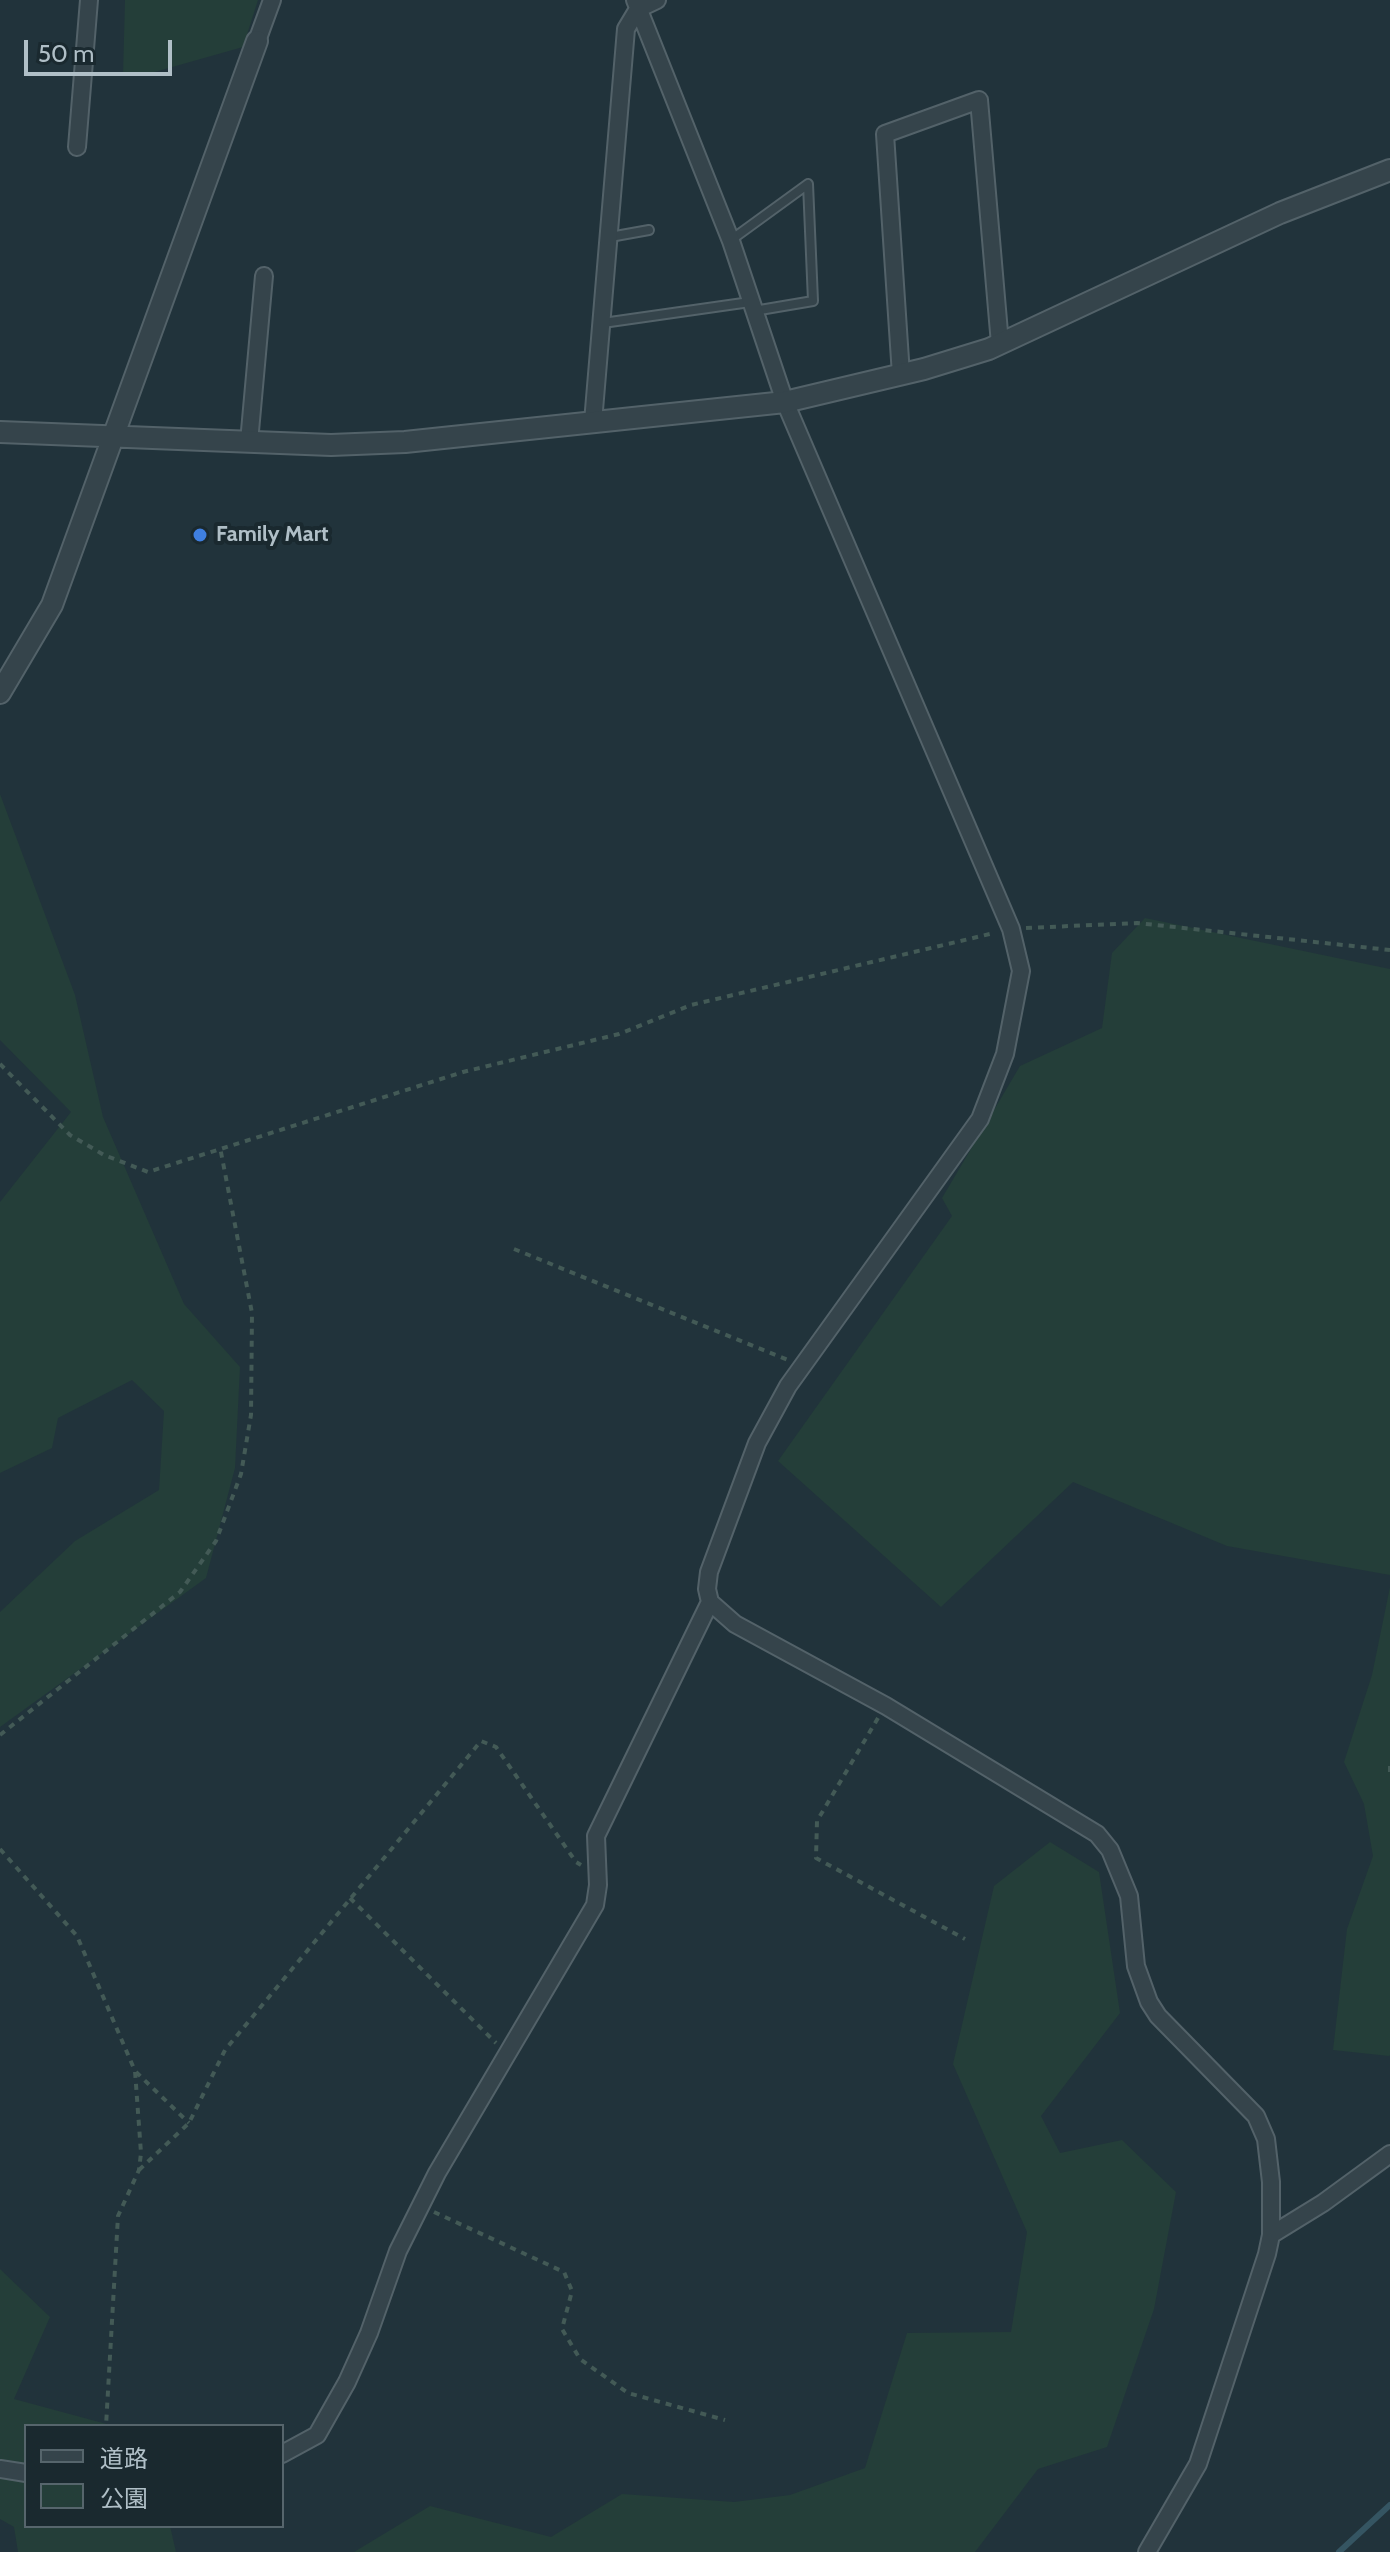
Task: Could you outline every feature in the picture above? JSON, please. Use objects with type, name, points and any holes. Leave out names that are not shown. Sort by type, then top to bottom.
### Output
[{"type":"street","points":[[77,147],[89,0]]},
{"type":"street","points":[[0,693],[52,605],[272,0]]},
{"type":"street","points":[[637,4],[657,0]]},
{"type":"street","points":[[593,422],[626,29],[637,4]]},
{"type":"street","points":[[284,2453],[317,2435],[347,2382],[369,2333],[398,2251],[421,2206],[506,2052],[595,1905],[598,1872],[596,1836],[710,1602],[709,1572],[757,1443],[802,1365],[980,1119],[990,1098],[1019,995],[1021,971],[1011,929],[785,402],[731,241],[637,4]]},
{"type":"street","points":[[901,375],[885,134],[979,100],[1000,344]]},
{"type":"street","points":[[0,432],[331,445],[405,442],[785,402],[901,375],[1000,344],[1280,213],[1390,170]]},
{"type":"street","points":[[249,442],[264,276]]},
{"type":"street","points":[[710,1602],[735,1624],[886,1706],[1077,1819],[1110,1850],[1129,1896],[1136,1966],[1149,2002],[1158,2016],[1256,2116],[1266,2139],[1271,2182],[1271,2235],[1198,2464],[1147,2552]]},
{"type":"street","points":[[1271,2235],[1323,2203],[1390,2154]]},
{"type":"street","points":[[0,2469],[24,2473]]},
{"type":"lane","points":[[603,323],[813,301],[808,184],[731,241]]},
{"type":"lane","points":[[610,237],[649,230]]},
{"type":"path","points":[[0,1064],[70,1135],[104,1155],[148,1172],[463,1072],[619,1034],[691,1005],[1011,929],[1137,923],[1390,950]]},
{"type":"path","points":[[0,1735],[180,1592],[216,1541],[241,1474],[251,1415],[252,1313],[220,1147]]},
{"type":"path","points":[[514,1249],[802,1365]]},
{"type":"path","points":[[886,1706],[817,1821],[816,1858],[965,1939]]},
{"type":"path","points":[[139,2170],[189,2123],[225,2050],[481,1741],[496,1747],[576,1862],[598,1872]]},
{"type":"path","points":[[1390,1766],[1390,1775]]},
{"type":"path","points":[[0,1849],[77,1936],[135,2071],[141,2153],[139,2170],[118,2216],[106,2424]]},
{"type":"path","points":[[350,1898],[506,2052]]},
{"type":"path","points":[[135,2071],[189,2123]]},
{"type":"path","points":[[421,2206],[564,2272],[572,2291],[562,2329],[580,2359],[628,2393],[725,2420]]},
{"type":"green space","points":[[125,0],[258,0],[243,47],[144,75],[123,75]]},
{"type":"green space","points":[[0,794],[75,995],[103,1117],[184,1304],[240,1367],[235,1468],[206,1578],[0,1727],[0,1612],[75,1541],[159,1490],[164,1411],[132,1380],[58,1418],[52,1448],[0,1473],[0,1202],[71,1112],[0,1040]]},
{"type":"green space","points":[[1145,918],[1390,969],[1390,1575],[1227,1546],[1073,1482],[941,1607],[778,1461],[952,1216],[942,1198],[1020,1066],[1102,1028],[1112,953]]},
{"type":"green space","points":[[1390,1587],[1389,2056],[1333,2050],[1347,1929],[1373,1856],[1364,1804],[1344,1762],[1372,1675]]},
{"type":"green space","points":[[1050,1842],[1099,1872],[1120,2013],[1041,2116],[1060,2153],[1122,2140],[1176,2192],[1154,2309],[1107,2447],[1038,2469],[975,2552],[354,2552],[430,2506],[551,2537],[622,2494],[734,2502],[790,2495],[865,2468],[907,2333],[1011,2332],[1027,2232],[953,2064],[994,1886]]},
{"type":"green space","points":[[0,2269],[50,2317],[14,2399],[107,2424],[24,2424],[24,2528],[170,2528],[176,2552],[18,2552],[14,2527],[0,2519]]},
{"type":"waterway","points":[[1339,2552],[1390,2505]]},
{"type":"place","name":"Family Mart","points":[[200,535]]}]
